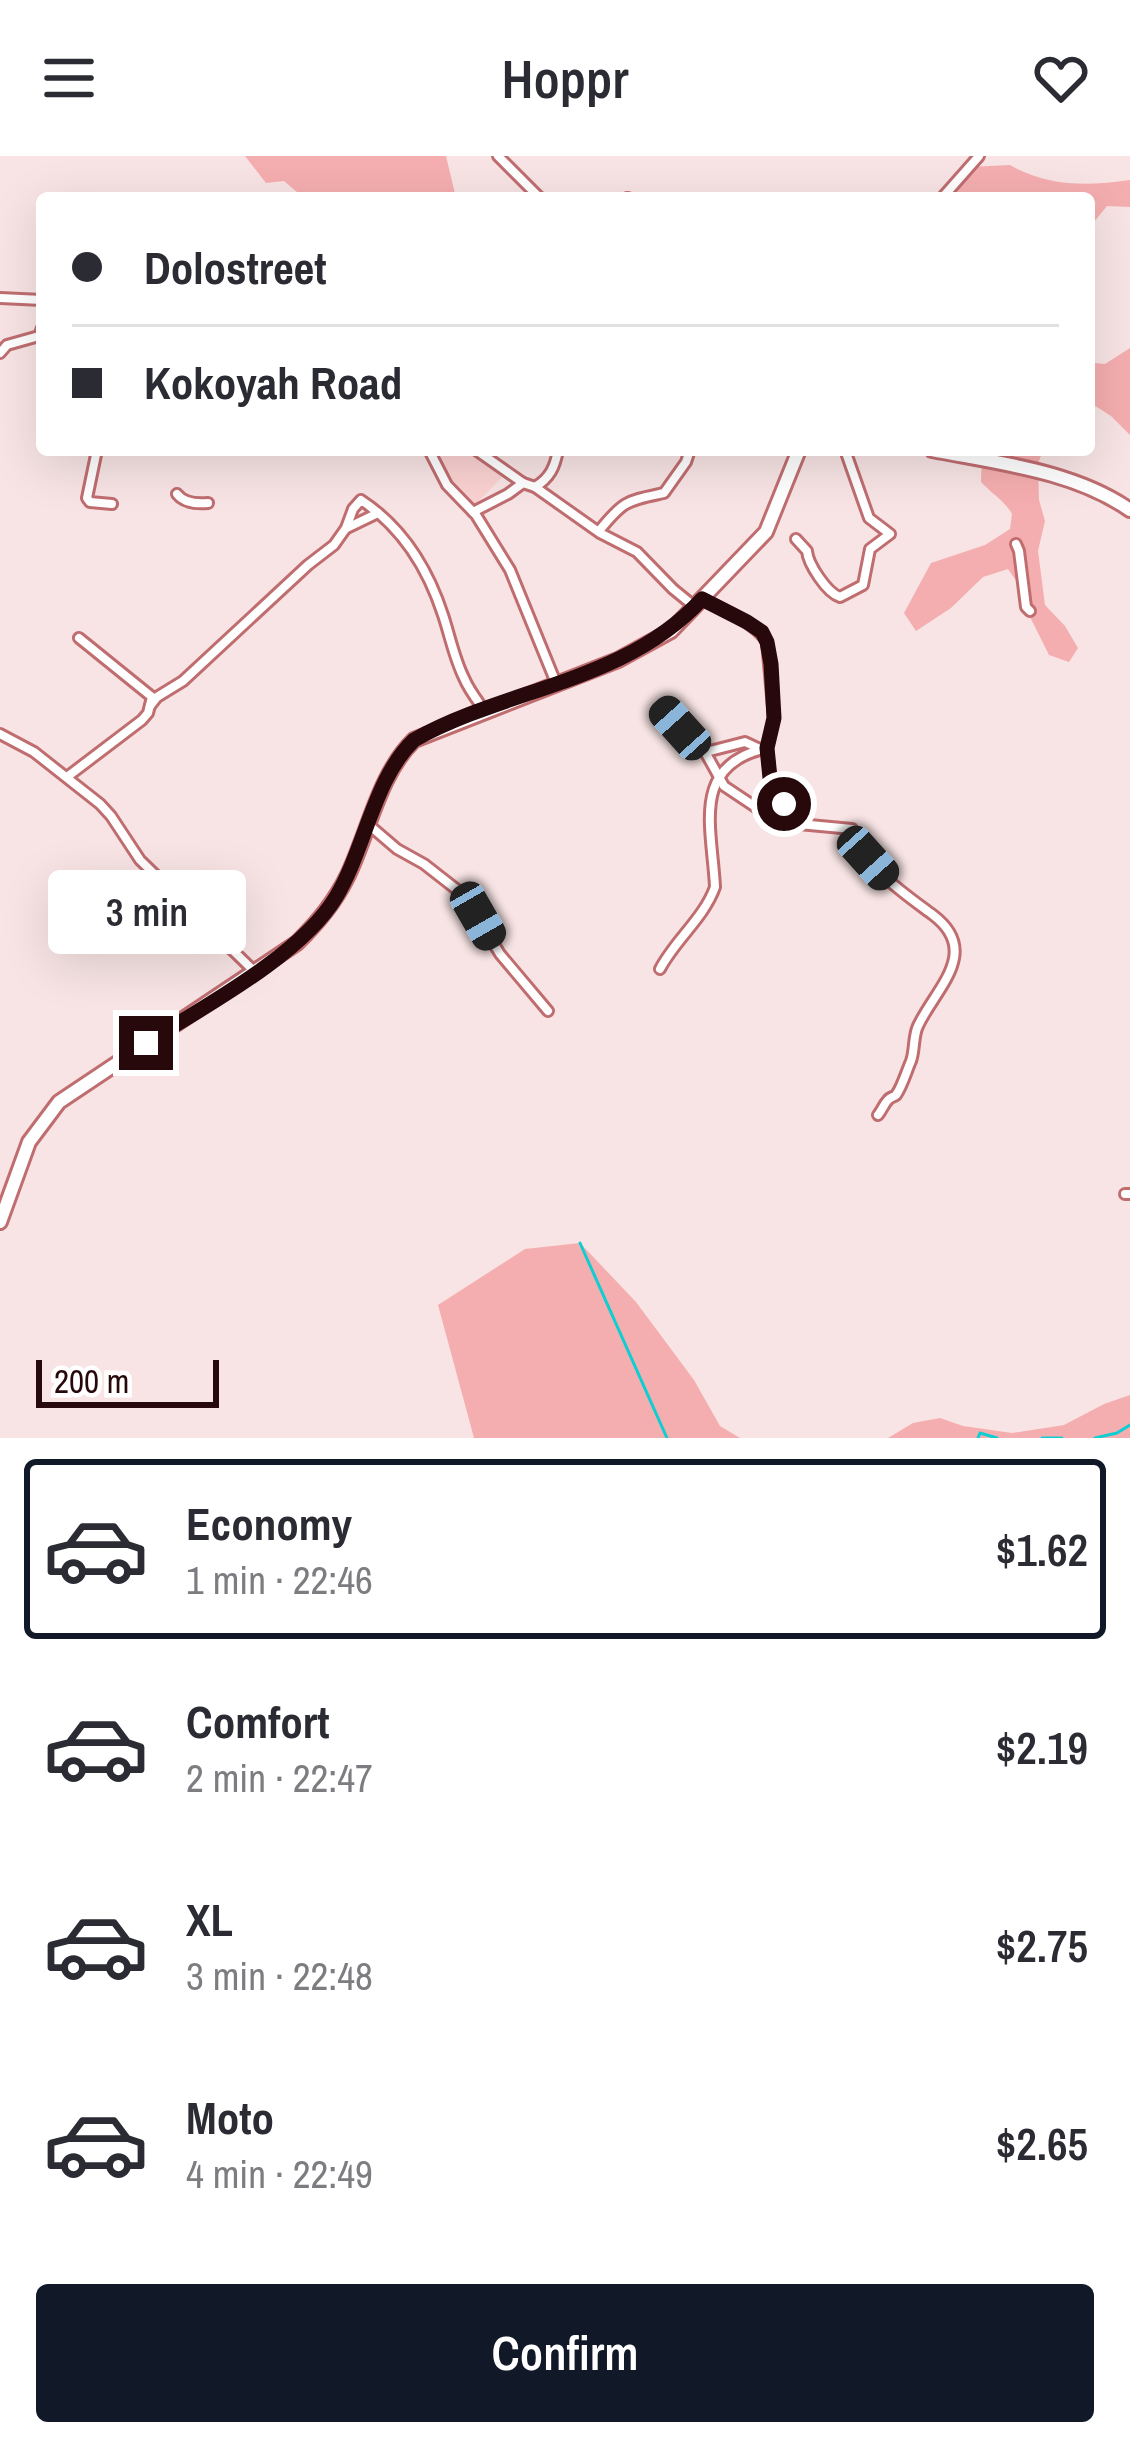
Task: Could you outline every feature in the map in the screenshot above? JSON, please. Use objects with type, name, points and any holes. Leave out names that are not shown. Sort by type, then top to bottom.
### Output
[{"type":"main road","points":[[0,1222],[29,1142],[59,1102],[297,943],[321,919],[343,884],[396,759],[406,748],[425,734],[557,685],[671,631],[766,532],[792,456]]},
{"type":"main road","points":[[962,456],[1100,490],[1130,510]]},
{"type":"street","points":[[498,156],[534,192]]},
{"type":"street","points":[[947,192],[980,156]]},
{"type":"street","points":[[0,298],[36,300]]},
{"type":"street","points":[[0,353],[8,345],[36,337]]},
{"type":"street","points":[[96,456],[86,498],[112,504]]},
{"type":"street","points":[[432,456],[448,485],[486,529],[523,596],[557,685]]},
{"type":"street","points":[[485,456],[637,552],[673,589],[762,632],[771,664],[774,718],[764,749],[770,778],[789,816]]},
{"type":"street","points":[[535,487],[546,481],[557,456]]},
{"type":"street","points":[[599,532],[634,497],[664,494],[688,456]]},
{"type":"street","points":[[796,539],[830,592],[840,597],[863,585],[870,549],[890,534],[869,518],[847,456]]},
{"type":"street","points":[[473,512],[523,483]]},
{"type":"street","points":[[177,494],[197,504],[208,503]]},
{"type":"street","points":[[67,777],[142,720],[157,697],[183,681],[334,545],[361,500],[412,548],[442,613],[466,685],[484,710]]},
{"type":"street","points":[[346,528],[378,513]]},
{"type":"street","points":[[1016,544],[1030,611]]},
{"type":"street","points":[[79,638],[152,697],[150,706]]},
{"type":"street","points":[[661,707],[680,728],[691,732],[724,786],[750,805],[789,816],[799,824],[851,830],[857,846],[885,877],[949,930],[955,949],[952,967],[916,1029],[916,1048],[896,1094],[878,1115]]},
{"type":"street","points":[[0,734],[34,752],[100,804],[140,860],[255,972]]},
{"type":"street","points":[[706,752],[745,742],[764,749]]},
{"type":"street","points":[[660,969],[710,901],[715,887],[710,799],[719,773],[747,752],[764,749]]},
{"type":"street","points":[[369,825],[465,896],[500,954],[548,1011]]},
{"type":"shaded area","points":[[245,156],[446,156],[455,192],[297,192],[284,181],[266,183]]},
{"type":"shaded area","points":[[1010,165],[1068,183],[1130,180],[1130,207],[1107,206],[1095,221],[1095,192],[951,192],[948,187],[968,167]]},
{"type":"shaded area","points":[[1130,348],[1130,435],[1095,406],[1095,363],[1105,364]]},
{"type":"shaded area","points":[[432,456],[477,456],[502,477],[473,507],[440,476]]},
{"type":"shaded area","points":[[982,456],[1041,456],[1039,500],[1045,521],[1038,551],[1045,605],[1078,648],[1069,662],[1049,655],[1008,569],[983,577],[951,608],[916,631],[904,613],[931,563],[985,545],[1010,529],[1012,514],[981,482]]},
{"type":"shaded area","points":[[580,1243],[636,1302],[694,1380],[720,1426],[740,1438],[474,1438],[438,1305],[525,1249]]},
{"type":"shaded area","points":[[1130,1395],[1130,1438],[888,1438],[913,1423],[940,1418],[1012,1433],[1064,1425]]},
{"type":"waterway","points":[[580,1243],[667,1438]]},
{"type":"waterway","points":[[1095,1438],[1130,1425]]},
{"type":"waterway","points":[[978,1438],[980,1433],[997,1438]]},
{"type":"waterway","points":[[1042,1438],[1062,1438]]},
{"type":"route","points":[[146,1043],[297,943],[321,919],[349,872],[396,759],[414,740],[649,644],[671,631],[702,599],[747,622],[767,642],[774,718],[767,748],[770,778],[784,804]]}]
